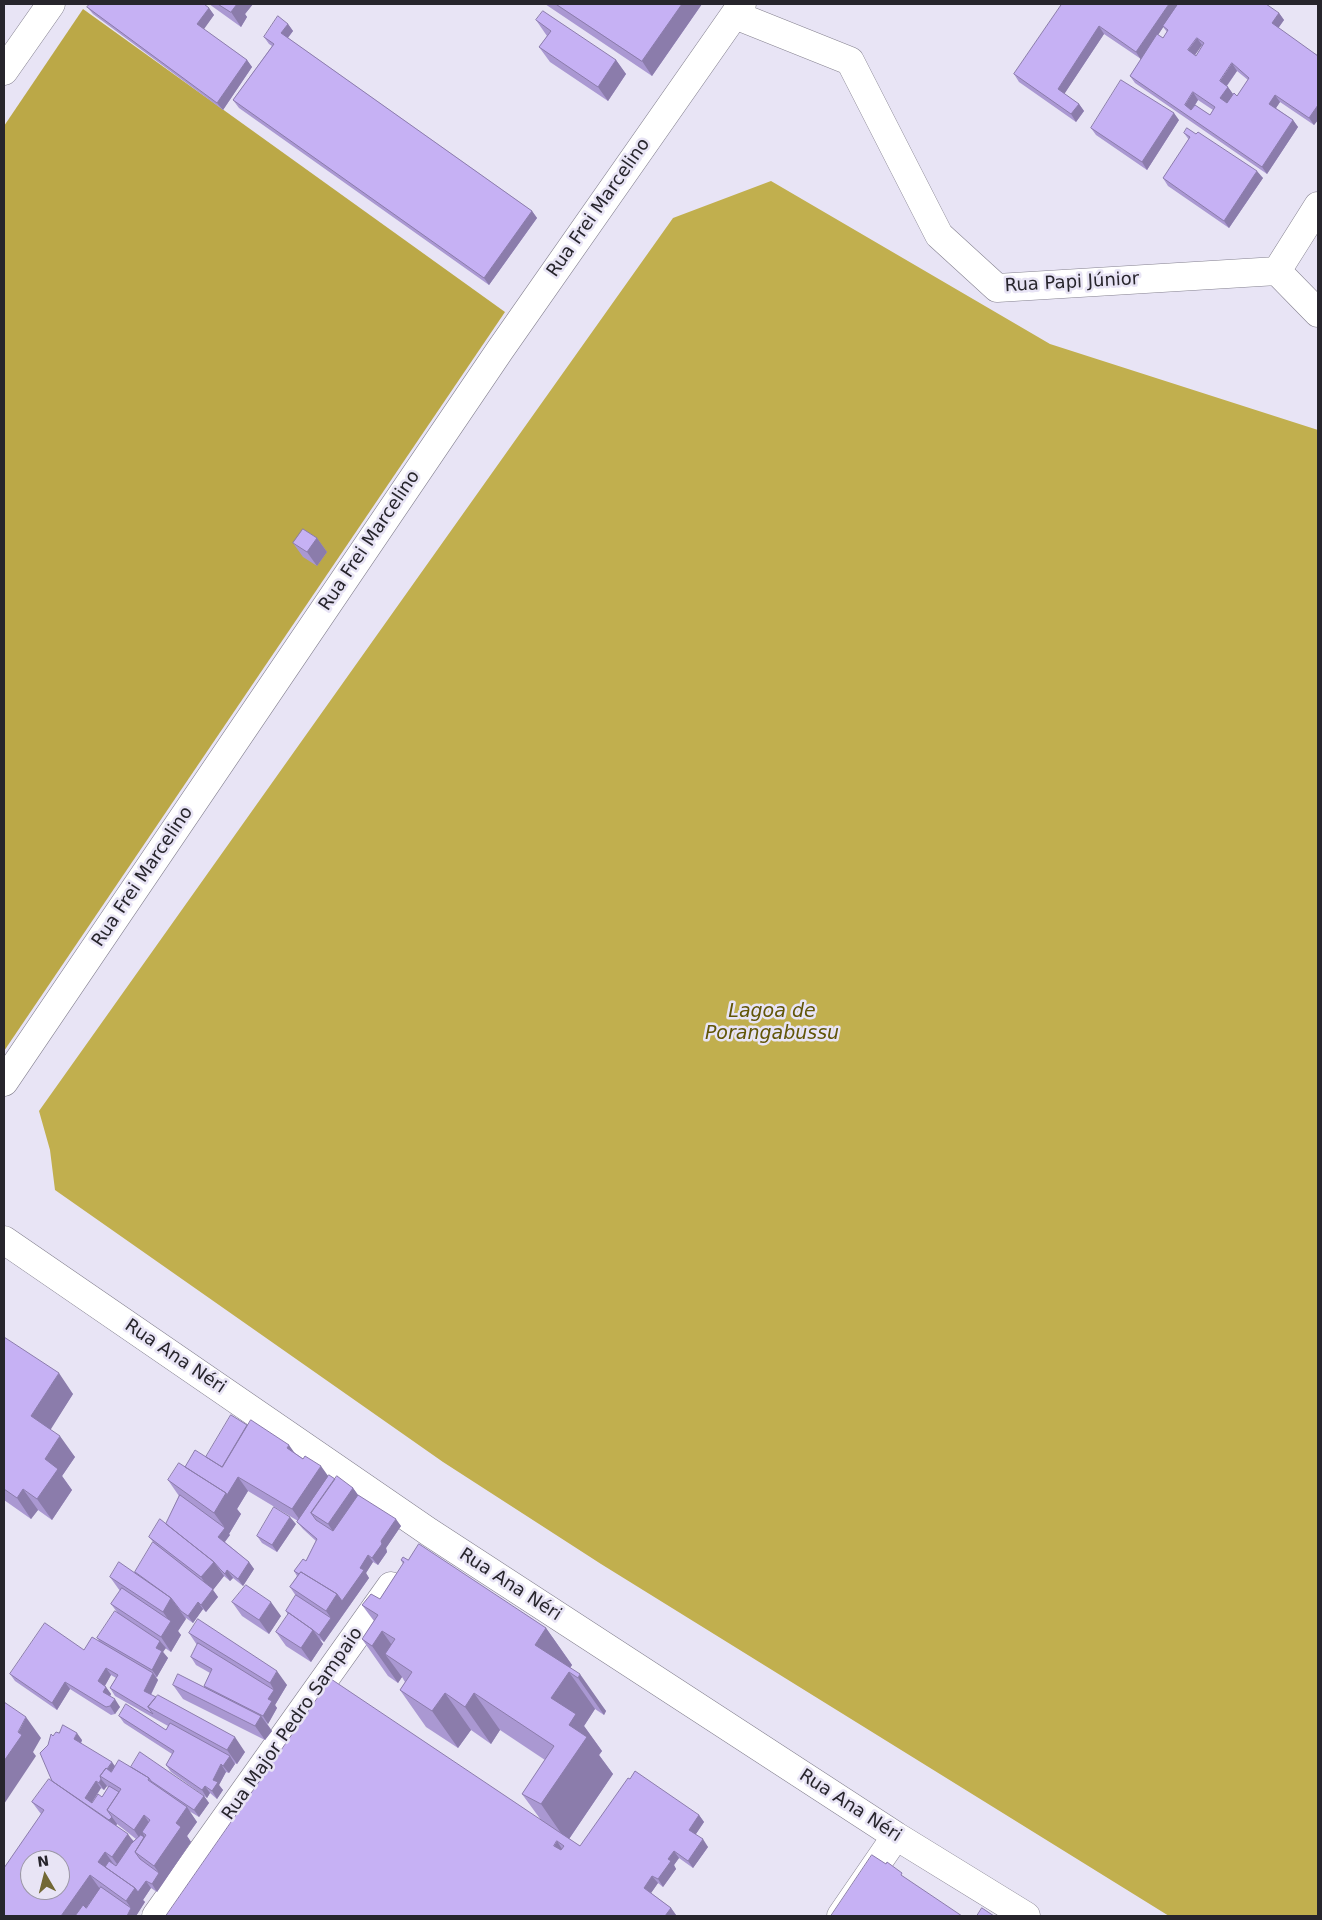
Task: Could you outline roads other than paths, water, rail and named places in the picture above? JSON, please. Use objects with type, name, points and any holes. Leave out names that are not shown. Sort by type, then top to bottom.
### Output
[{"type":"street","points":[[4,71],[51,4]]},
{"type":"street","name":"Rua Papi Júnior","points":[[738,9],[850,61],[939,235],[997,288],[1277,271]]},
{"type":"street","name":"Rua Frei Marcelino","points":[[4,1082],[500,350],[738,9]]},
{"type":"street","points":[[1318,206],[1277,271],[1318,313]]},
{"type":"street","name":"Rua Ana Néri","points":[[4,1240],[429,1532],[896,1836],[1026,1916]]},
{"type":"street","name":"Rua Major Pedro Sampaio","points":[[156,1916],[429,1532]]},
{"type":"street","points":[[841,1916],[896,1836]]},
{"type":"water","name":"Lagoa de Porangabussu","points":[[771,181],[1050,344],[1318,430],[1318,1916],[1169,1916],[601,1564],[443,1462],[55,1190],[50,1150],[39,1111],[673,218]]}]
